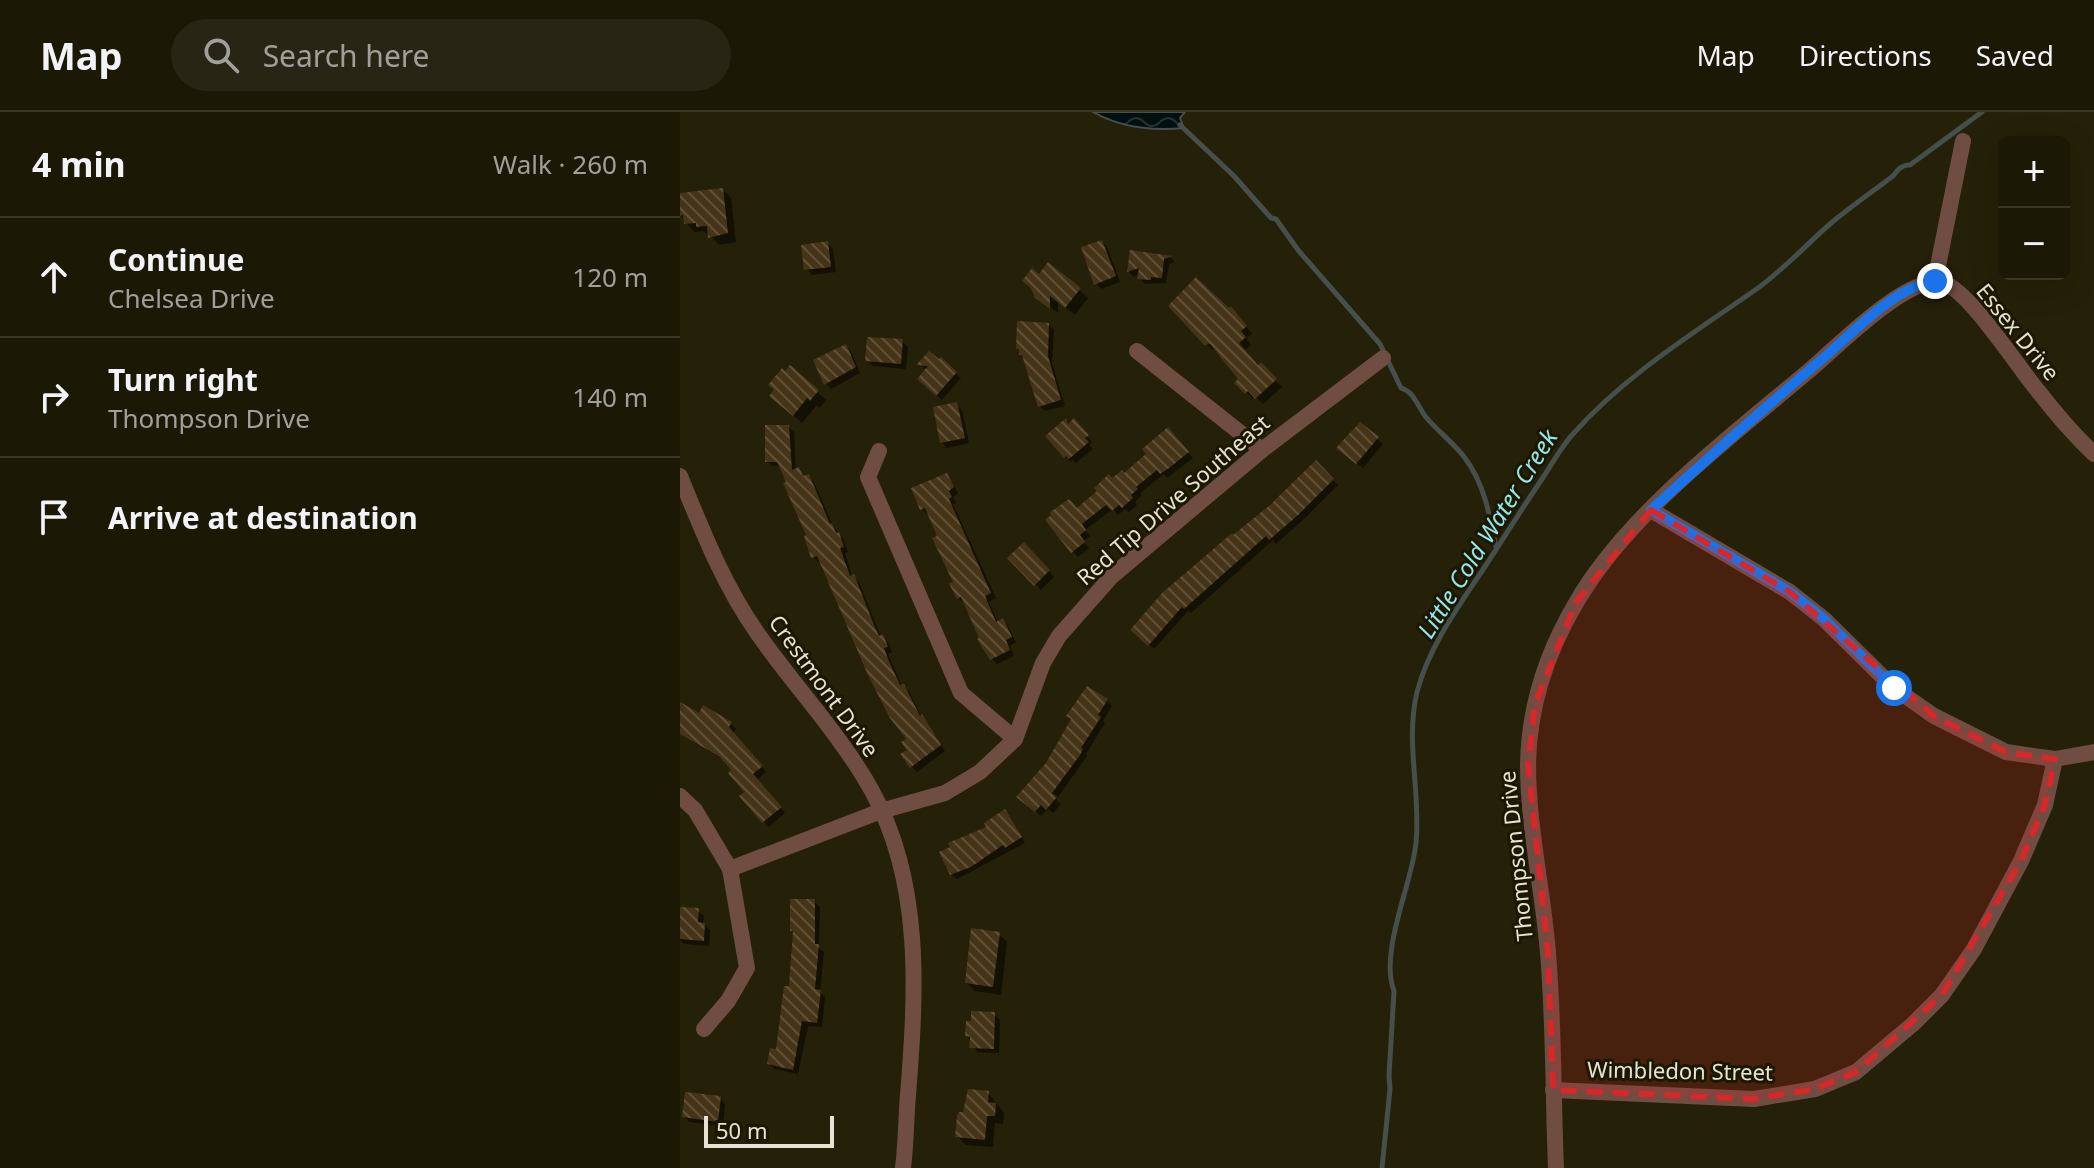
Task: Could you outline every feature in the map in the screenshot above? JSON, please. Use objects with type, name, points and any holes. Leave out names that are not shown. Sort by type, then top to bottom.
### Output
[{"type":"street","points":[[1935,281],[1963,141]]},
{"type":"street","name":"Essex Drive","points":[[1935,281],[1948,285],[1969,304],[2040,394],[2094,454]]},
{"type":"street","name":"Thompson Drive","points":[[1556,1168],[1548,953],[1528,764],[1535,704],[1550,653],[1576,602],[1620,541],[1651,510],[1739,430],[1885,306],[1921,283],[1935,281]]},
{"type":"street","points":[[1137,351],[1262,450]]},
{"type":"street","name":"Red Tip Drive Southeast","points":[[730,869],[881,811],[945,793],[980,772],[1015,739],[1043,663],[1059,636],[1112,576],[1262,450],[1383,358]]},
{"type":"street","points":[[879,451],[868,477],[961,693],[1015,739]]},
{"type":"street","name":"Crestmont Drive","points":[[680,476],[704,536],[757,633],[837,735],[873,792],[900,863],[912,926],[914,1001],[903,1168]]},
{"type":"street","points":[[1651,510],[1790,592],[1824,619],[1894,688],[1934,716],[2006,752],[2055,759],[2094,752]]},
{"type":"street","name":"Wimbledon Street","points":[[1553,1090],[1754,1099],[1815,1089],[1856,1072],[1942,995],[1974,949],[2021,861],[2045,805],[2055,759]]},
{"type":"street","points":[[680,796],[695,810],[730,869],[747,968],[728,1001],[704,1029]]},
{"type":"highlighted area","points":[[1651,510],[1790,592],[1934,716],[2006,752],[2055,759],[2045,805],[2021,861],[1942,995],[1856,1072],[1815,1089],[1754,1099],[1553,1090],[1548,953],[1528,764],[1535,704],[1576,602]]},
{"type":"water","points":[[1093,112],[1185,112],[1180,118],[1184,128],[1137,127]]},
{"type":"building","points":[[723,188],[728,233],[708,238],[707,226],[684,224],[683,215],[680,216],[680,193]]},
{"type":"building","points":[[1102,240],[1116,276],[1094,285],[1081,247]]},
{"type":"building","points":[[828,241],[831,267],[804,270],[801,245]]},
{"type":"building","points":[[1130,250],[1172,256],[1164,259],[1162,278],[1137,279],[1139,268],[1127,272]]},
{"type":"building","points":[[1048,262],[1081,288],[1065,308],[1050,296],[1050,309],[1035,298],[1031,288],[1022,281],[1032,268],[1039,274]]},
{"type":"building","points":[[1196,277],[1229,308],[1231,306],[1247,326],[1241,331],[1246,337],[1239,343],[1258,365],[1261,362],[1277,379],[1255,399],[1234,383],[1238,379],[1210,344],[1204,345],[1168,306]]},
{"type":"building","points":[[1017,321],[1049,323],[1048,356],[1061,400],[1038,407],[1022,355],[1016,349]]},
{"type":"building","points":[[867,337],[903,339],[901,364],[865,361]]},
{"type":"building","points":[[846,344],[856,367],[824,385],[813,360]]},
{"type":"building","points":[[929,351],[957,372],[936,396],[917,379],[928,366],[916,365]]},
{"type":"building","points":[[790,365],[819,390],[810,401],[807,398],[793,416],[769,396],[774,390],[768,385],[782,368],[785,371]]},
{"type":"building","points":[[957,402],[965,438],[940,443],[933,407]]},
{"type":"building","points":[[1066,418],[1068,424],[1074,418],[1089,435],[1085,438],[1089,442],[1069,459],[1064,458],[1045,436]]},
{"type":"building","points":[[1360,422],[1379,437],[1356,464],[1336,448]]},
{"type":"building","points":[[765,425],[789,425],[792,470],[799,467],[803,476],[809,474],[830,524],[836,533],[839,532],[844,547],[840,548],[850,576],[854,574],[879,636],[883,634],[888,647],[884,648],[900,685],[904,684],[920,716],[922,714],[941,745],[910,768],[900,754],[907,750],[901,742],[906,739],[890,718],[868,675],[817,556],[811,558],[806,535],[777,462],[765,462]]},
{"type":"building","points":[[1168,427],[1189,452],[1160,474],[1157,470],[1136,487],[1138,489],[1131,495],[1133,498],[1122,508],[1119,505],[1112,511],[1106,505],[1082,524],[1086,530],[1080,535],[1085,542],[1071,553],[1045,520],[1051,515],[1049,513],[1069,499],[1077,508],[1097,491],[1094,488],[1109,474],[1112,478],[1122,470],[1124,473],[1146,454],[1142,449]]},
{"type":"building","points":[[1316,460],[1334,479],[1298,515],[1269,540],[1266,536],[1184,609],[1182,607],[1148,646],[1130,630],[1162,593],[1270,505]]},
{"type":"building","points":[[947,473],[954,487],[949,491],[952,497],[949,499],[991,593],[985,596],[996,622],[1003,618],[1012,637],[1006,640],[1010,650],[990,660],[977,639],[961,597],[957,599],[949,583],[953,582],[932,538],[937,536],[925,508],[920,510],[911,488]]},
{"type":"building","points":[[1024,542],[1050,570],[1034,586],[1007,558]]},
{"type":"building","points":[[1087,686],[1108,699],[1098,715],[1101,717],[1081,748],[1080,755],[1052,793],[1057,797],[1046,810],[1041,805],[1035,812],[1016,797],[1046,763],[1071,719],[1066,716]]},
{"type":"building","points":[[680,702],[699,713],[703,705],[732,722],[729,727],[763,766],[753,774],[782,807],[762,823],[739,796],[744,792],[728,773],[731,770],[720,757],[680,734]]},
{"type":"building","points":[[1005,809],[1022,837],[1005,848],[1003,845],[971,867],[950,875],[939,852],[950,847],[948,843],[986,827],[984,823]]},
{"type":"building","points":[[790,899],[815,899],[815,944],[819,944],[815,989],[821,990],[817,1023],[802,1021],[793,1070],[767,1064],[770,1048],[776,1049],[784,986],[789,986],[793,931],[790,931]]},
{"type":"building","points":[[680,907],[699,908],[698,922],[705,923],[704,941],[680,939]]},
{"type":"building","points":[[971,928],[1000,932],[993,987],[965,983]]},
{"type":"building","points":[[971,1011],[995,1012],[994,1049],[969,1048],[970,1037],[965,1036],[966,1021],[971,1021]]},
{"type":"building","points":[[968,1089],[989,1091],[988,1102],[996,1103],[995,1116],[987,1116],[985,1140],[955,1137],[957,1116],[963,1112]]},
{"type":"building","points":[[685,1092],[721,1096],[718,1122],[682,1117]]},
{"type":"waterway","name":"Little Cold Water Creek","points":[[1382,1168],[1390,1089],[1394,991],[1390,975],[1391,957],[1416,843],[1414,711],[1422,675],[1446,626],[1561,450],[1593,413],[1661,356],[1768,281],[1830,224],[1900,168],[1910,165],[1982,112]]},
{"type":"waterway","points":[[1180,125],[1234,176],[1271,218],[1276,219],[1298,250],[1380,344],[1401,388],[1412,396],[1425,416],[1472,468],[1485,500],[1496,547]]},
{"type":"route","points":[[1894,688],[1824,619],[1790,592],[1651,510],[1739,430],[1885,306],[1921,283],[1935,281]]}]
